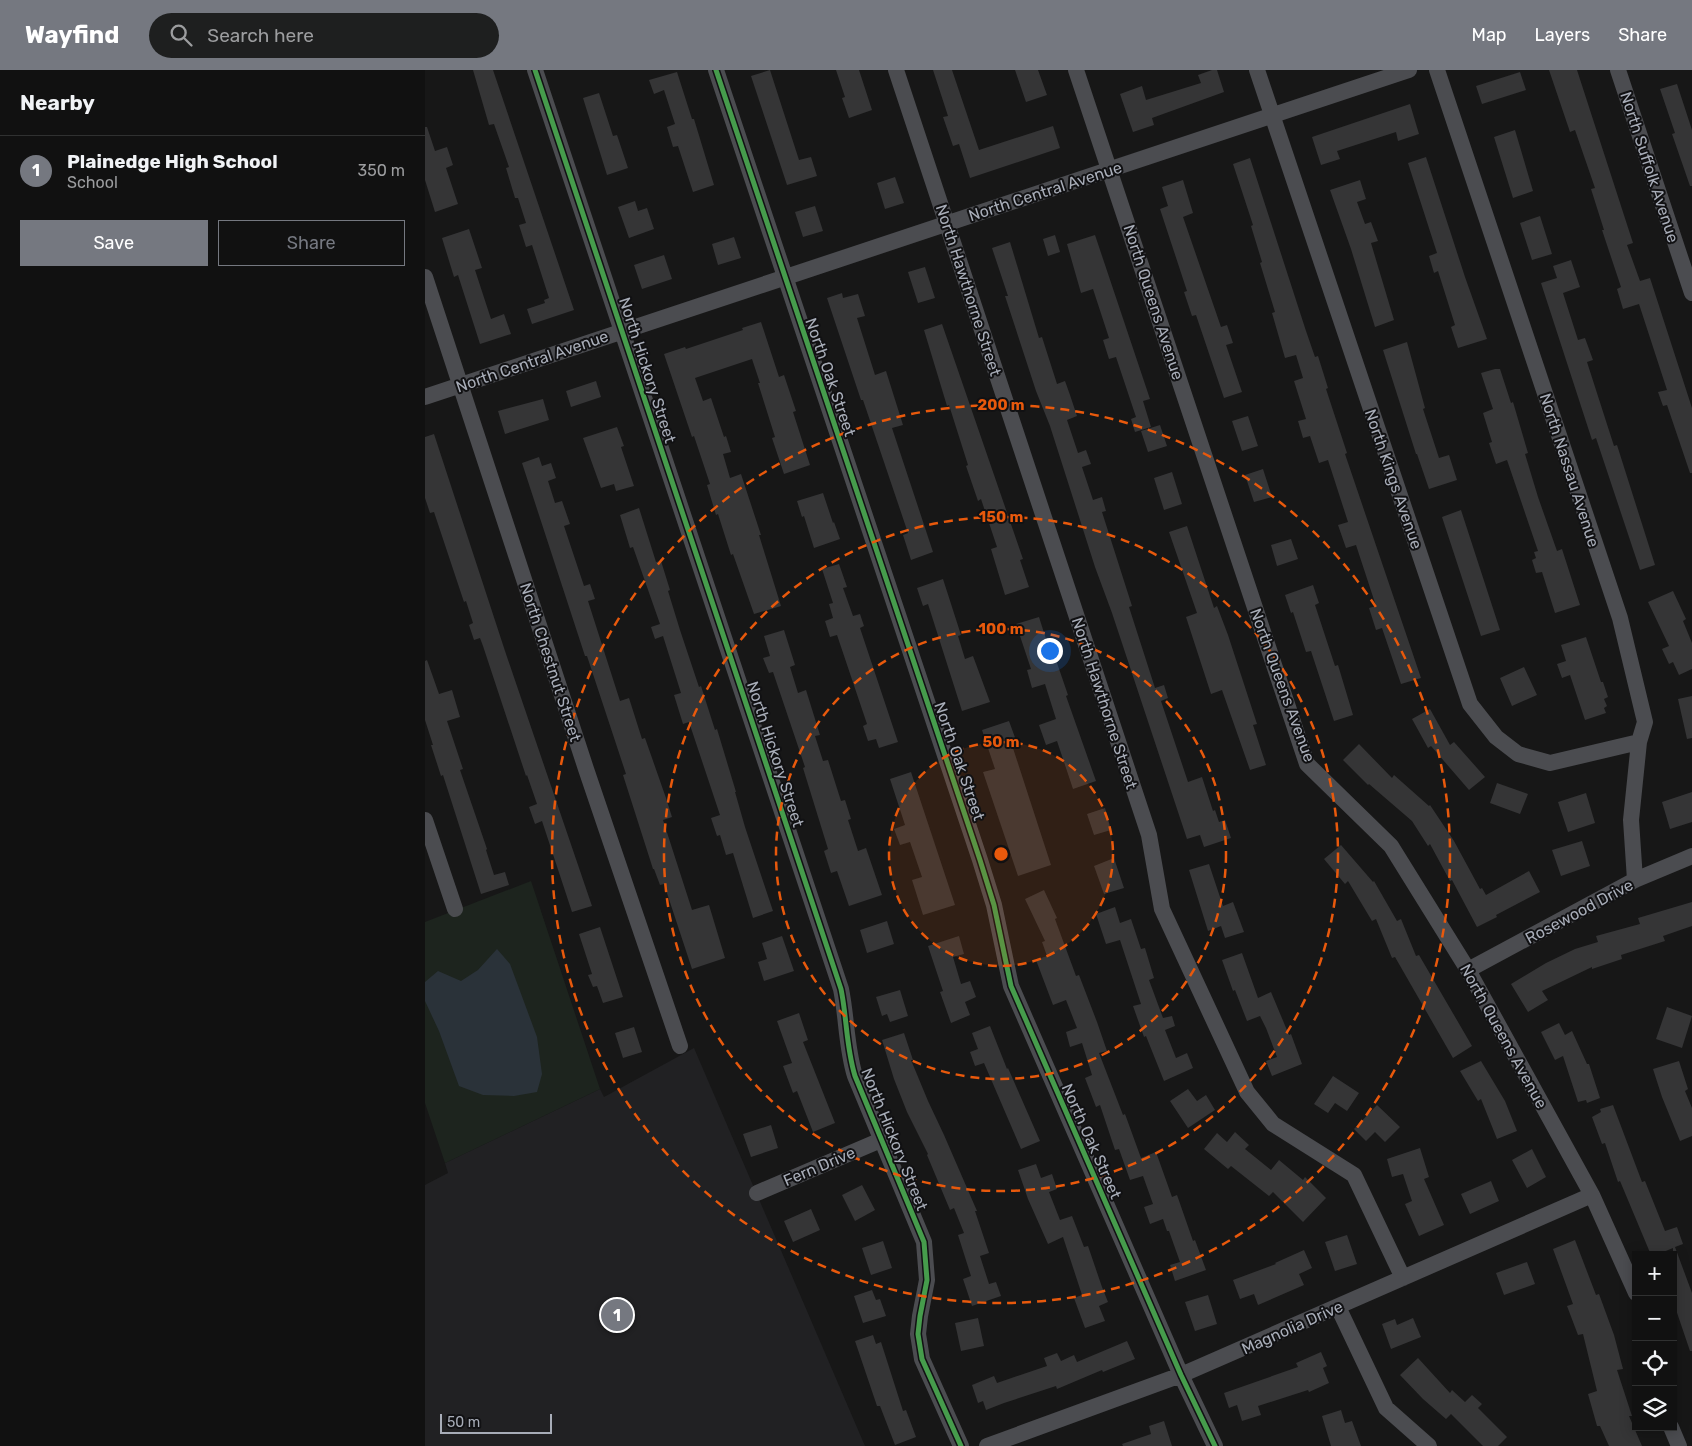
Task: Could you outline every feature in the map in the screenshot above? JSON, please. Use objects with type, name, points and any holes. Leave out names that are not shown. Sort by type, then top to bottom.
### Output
[{"type":"street","name":"North Hickory Street","points":[[535,70],[841,989],[849,1055],[855,1076],[924,1242],[927,1280],[919,1316],[919,1346],[922,1359],[961,1446]]},
{"type":"street","name":"North Oak Street","points":[[716,70],[983,869],[994,905],[1011,986],[1181,1375],[1215,1446]]},
{"type":"street","name":"North Hawthorne Street","points":[[896,70],[1149,835],[1162,909],[1247,1092],[1273,1124],[1354,1175],[1403,1278]]},
{"type":"street","name":"North Queens Avenue","points":[[1076,70],[1307,764],[1391,846],[1468,970],[1592,1195],[1632,1284]]},
{"type":"street","name":"North Kings Avenue","points":[[1257,70],[1470,704],[1497,737],[1518,754],[1550,763],[1639,742]]},
{"type":"street","name":"North Central Avenue","points":[[425,397],[1409,70]]},
{"type":"street","name":"North Nassau Avenue","points":[[1437,70],[1620,618],[1645,722],[1639,742],[1631,820],[1635,880]]},
{"type":"street","name":"North Suffolk Avenue","points":[[1618,70],[1692,293]]},
{"type":"street","name":"North Chestnut Street","points":[[425,278],[583,760],[680,1046]]},
{"type":"street","points":[[425,820],[455,909]]},
{"type":"street","name":"Rosewood Drive","points":[[1468,970],[1635,880],[1692,856]]},
{"type":"street","name":"Fern Drive","points":[[757,1193],[881,1140]]},
{"type":"street","name":"Magnolia Drive","points":[[987,1446],[1181,1375],[1592,1195]]},
{"type":"street","points":[[1338,1307],[1386,1408],[1429,1446]]},
{"type":"street","points":[[1673,1431],[1679,1446]]},
{"type":"shaded area","points":[[531,881],[600,1089],[445,1163],[425,1103],[425,922]]},
{"type":"shaded area","points":[[497,949],[510,964],[537,1037],[542,1074],[537,1092],[514,1096],[483,1095],[459,1086],[439,1031],[425,1001],[425,982],[438,971],[461,981],[478,970]]},
{"type":"shaded area","points":[[694,1048],[865,1446],[425,1446],[425,1185],[448,1173],[445,1163],[600,1089],[604,1097]]},
{"type":"building","points":[[473,70],[493,70],[574,310],[532,324],[527,309],[545,303],[544,300],[549,298],[532,245],[526,247],[519,225],[526,223],[518,198],[515,198],[506,168],[509,167],[494,124],[489,125]]},
{"type":"building","points":[[770,70],[799,160],[811,157],[817,176],[787,185],[751,76]]},
{"type":"building","points":[[836,70],[859,70],[872,110],[849,118],[842,98],[845,97]]},
{"type":"building","points":[[933,70],[952,70],[979,150],[1053,126],[1060,148],[970,178],[959,144],[953,146],[943,117],[948,116]]},
{"type":"building","points":[[1015,70],[1038,70],[1047,95],[1026,102]]},
{"type":"building","points":[[1217,70],[1224,92],[1152,118],[1154,125],[1133,132],[1120,94],[1142,86],[1146,100],[1201,83],[1198,75]]},
{"type":"building","points":[[1549,70],[1577,70],[1633,243],[1627,245],[1640,281],[1650,278],[1692,408],[1692,473],[1690,473],[1667,405],[1663,406],[1658,392],[1667,390],[1639,304],[1623,309],[1617,289],[1621,287],[1591,189],[1595,188],[1575,130],[1570,132]]},
{"type":"building","points":[[677,72],[692,119],[694,119],[714,185],[693,192],[678,146],[673,147],[667,127],[675,124],[664,90],[654,94],[649,80]]},
{"type":"building","points":[[1520,72],[1526,90],[1482,104],[1476,86]]},
{"type":"building","points":[[1677,84],[1692,130],[1692,186],[1690,186],[1672,134],[1675,133],[1660,89]]},
{"type":"building","points":[[599,93],[613,136],[617,135],[628,168],[607,175],[583,98]]},
{"type":"building","points":[[1410,104],[1419,134],[1398,141],[1396,132],[1337,151],[1340,159],[1321,165],[1312,137]]},
{"type":"building","points":[[425,127],[427,127],[435,151],[447,147],[453,165],[446,168],[458,204],[435,212],[425,180]]},
{"type":"building","points":[[1515,130],[1533,191],[1513,198],[1494,137]]},
{"type":"building","points":[[1426,157],[1487,339],[1458,348],[1451,327],[1455,325],[1438,271],[1434,273],[1429,256],[1437,253],[1408,163]]},
{"type":"building","points":[[1250,158],[1306,331],[1315,357],[1318,356],[1328,388],[1326,389],[1347,453],[1345,454],[1421,678],[1401,684],[1382,628],[1376,630],[1369,608],[1376,606],[1356,545],[1346,548],[1338,525],[1348,522],[1328,460],[1319,463],[1310,436],[1303,438],[1298,421],[1306,419],[1294,381],[1303,378],[1296,355],[1285,358],[1272,313],[1275,312],[1251,226],[1253,225],[1233,164]]},
{"type":"building","points":[[895,177],[904,203],[885,209],[877,183]]},
{"type":"building","points":[[1183,180],[1193,213],[1183,217],[1221,327],[1227,325],[1233,343],[1226,345],[1242,392],[1224,398],[1196,315],[1192,316],[1184,292],[1187,291],[1160,209],[1168,206],[1162,187]]},
{"type":"building","points":[[1360,180],[1366,199],[1357,202],[1365,224],[1371,222],[1378,241],[1371,243],[1394,320],[1375,327],[1351,249],[1330,190]]},
{"type":"building","points":[[635,201],[638,211],[647,208],[654,229],[629,238],[618,207]]},
{"type":"building","points":[[815,206],[823,231],[803,237],[795,212]]},
{"type":"building","points":[[1540,216],[1552,254],[1532,260],[1520,223]]},
{"type":"building","points":[[469,229],[482,268],[475,270],[491,319],[504,314],[511,334],[480,344],[458,275],[454,277],[442,238]]},
{"type":"building","points":[[1055,235],[1060,252],[1048,256],[1043,239]]},
{"type":"building","points":[[1095,235],[1150,399],[1143,401],[1151,427],[1135,432],[1131,419],[1136,417],[1116,357],[1109,359],[1103,340],[1109,338],[1093,289],[1081,293],[1067,244]]},
{"type":"building","points":[[734,237],[741,258],[718,265],[712,244]]},
{"type":"building","points":[[1010,242],[1039,338],[1042,337],[1057,384],[1065,381],[1077,416],[1067,420],[1078,453],[1086,450],[1091,464],[1082,467],[1093,500],[1102,497],[1106,511],[1102,512],[1132,606],[1129,607],[1155,688],[1164,685],[1168,698],[1161,701],[1188,782],[1202,777],[1213,811],[1215,810],[1219,822],[1225,820],[1231,838],[1204,847],[1200,835],[1187,839],[1005,296],[1008,296],[992,248]]},
{"type":"building","points":[[664,255],[672,279],[642,289],[634,265]]},
{"type":"building","points":[[1571,260],[1580,287],[1563,293],[1578,340],[1585,338],[1593,360],[1587,362],[1614,446],[1617,445],[1655,565],[1640,570],[1596,438],[1592,440],[1541,283],[1557,278],[1553,266]]},
{"type":"building","points":[[925,267],[935,298],[918,303],[908,272]]},
{"type":"building","points":[[842,293],[843,298],[858,294],[865,316],[857,318],[875,375],[886,371],[903,425],[892,428],[933,552],[911,560],[903,535],[908,533],[827,298]]},
{"type":"building","points":[[761,322],[779,377],[784,375],[796,411],[793,412],[810,465],[784,474],[772,438],[775,437],[752,359],[695,378],[703,401],[711,398],[724,437],[726,436],[731,452],[723,454],[730,478],[741,474],[781,606],[754,614],[733,554],[731,555],[718,514],[716,515],[707,485],[710,484],[664,354],[685,347],[686,349]]},
{"type":"building","points":[[942,324],[1023,559],[1020,560],[1029,587],[1005,595],[991,549],[997,547],[981,499],[978,501],[966,466],[968,465],[949,405],[947,406],[924,330]]},
{"type":"building","points":[[1407,342],[1425,408],[1423,409],[1439,458],[1449,455],[1457,480],[1429,489],[1383,350]]},
{"type":"building","points":[[1500,369],[1511,403],[1513,402],[1528,453],[1525,454],[1538,497],[1557,551],[1562,549],[1580,605],[1555,613],[1542,572],[1536,573],[1532,560],[1536,558],[1534,552],[1538,551],[1507,460],[1496,464],[1489,443],[1492,442],[1483,413],[1493,409],[1481,373]]},
{"type":"building","points":[[596,381],[601,397],[571,407],[566,391]]},
{"type":"building","points":[[543,399],[549,420],[505,434],[498,411]]},
{"type":"building","points":[[1248,416],[1258,446],[1242,451],[1232,421]]},
{"type":"building","points":[[1160,425],[1167,446],[1148,452],[1141,431]]},
{"type":"building","points":[[617,427],[624,446],[621,447],[634,486],[616,491],[614,484],[601,488],[583,438]]},
{"type":"building","points":[[434,434],[505,651],[592,906],[572,912],[542,821],[535,824],[529,807],[537,804],[480,638],[474,640],[469,625],[473,623],[466,601],[464,602],[434,512],[430,513],[425,498],[425,437]]},
{"type":"building","points":[[539,457],[542,466],[551,463],[556,478],[548,481],[555,503],[562,501],[570,524],[564,526],[584,586],[590,584],[595,599],[588,601],[620,701],[629,698],[642,739],[645,738],[666,798],[672,817],[663,820],[692,910],[709,905],[725,958],[692,969],[664,884],[660,885],[653,869],[623,775],[626,774],[522,463]]},
{"type":"building","points":[[1263,469],[1272,497],[1254,502],[1245,475]]},
{"type":"building","points":[[1172,472],[1182,504],[1164,510],[1154,478]]},
{"type":"building","points":[[823,493],[840,539],[814,548],[797,501]]},
{"type":"building","points":[[639,508],[656,562],[661,561],[670,590],[668,591],[699,687],[701,686],[715,730],[717,729],[745,827],[773,911],[753,918],[733,853],[726,855],[720,835],[717,836],[711,818],[720,815],[689,722],[683,724],[674,695],[681,693],[663,636],[655,639],[651,627],[660,624],[633,547],[630,548],[620,515]]},
{"type":"building","points":[[1461,510],[1500,630],[1481,636],[1442,517]]},
{"type":"building","points":[[1187,526],[1214,608],[1217,606],[1228,635],[1257,724],[1253,725],[1266,765],[1250,770],[1222,690],[1211,694],[1186,617],[1197,613],[1169,532]]},
{"type":"building","points":[[1291,539],[1298,559],[1277,566],[1271,545]]},
{"type":"building","points":[[839,564],[847,587],[843,588],[853,616],[860,614],[864,626],[860,628],[898,742],[879,748],[876,739],[868,741],[863,726],[867,724],[837,635],[830,637],[825,621],[833,618],[829,604],[833,603],[822,569]]},
{"type":"building","points":[[943,579],[961,635],[958,636],[965,659],[973,656],[990,702],[962,711],[928,604],[923,606],[917,588]]},
{"type":"building","points":[[1313,585],[1319,603],[1315,605],[1335,666],[1338,665],[1353,715],[1334,721],[1311,651],[1306,652],[1293,612],[1291,613],[1285,595]]},
{"type":"building","points":[[1673,591],[1686,619],[1683,621],[1692,643],[1692,669],[1679,675],[1673,662],[1669,664],[1662,649],[1669,646],[1648,602]]},
{"type":"building","points":[[1039,617],[1053,661],[1056,660],[1068,695],[1066,696],[1096,781],[1073,789],[1057,741],[1046,745],[1039,725],[1056,719],[1045,684],[1032,688],[1027,670],[1031,669],[1016,624]]},
{"type":"building","points":[[784,630],[795,665],[790,667],[798,693],[806,690],[820,735],[815,736],[823,761],[828,760],[841,801],[845,800],[851,819],[848,820],[858,851],[866,848],[882,895],[849,906],[837,871],[831,873],[824,851],[828,849],[803,768],[805,767],[773,672],[769,673],[763,658],[770,656],[764,636]]},
{"type":"building","points":[[1586,637],[1608,697],[1604,699],[1607,706],[1604,708],[1606,713],[1585,720],[1570,675],[1562,678],[1557,664],[1566,661],[1561,645]]},
{"type":"building","points":[[427,660],[439,694],[452,690],[460,717],[447,721],[463,769],[460,770],[494,875],[505,872],[509,885],[481,894],[443,775],[441,776],[431,745],[433,745],[425,720],[425,661]]},
{"type":"building","points":[[1524,667],[1537,695],[1512,706],[1500,678]]},
{"type":"building","points":[[1692,696],[1692,738],[1687,739],[1678,699]]},
{"type":"building","points":[[1430,709],[1450,745],[1454,742],[1485,777],[1469,790],[1431,746],[1428,748],[1412,719]]},
{"type":"building","points":[[1009,721],[1017,743],[1012,745],[1051,865],[1018,876],[983,772],[995,769],[982,730]]},
{"type":"building","points":[[1359,744],[1392,778],[1394,775],[1430,805],[1454,841],[1480,889],[1482,888],[1486,895],[1529,871],[1540,892],[1477,927],[1430,844],[1428,846],[1412,821],[1368,785],[1343,760]]},
{"type":"building","points":[[911,772],[955,905],[923,915],[912,880],[922,877],[910,842],[900,845],[894,829],[905,825],[890,779]]},
{"type":"building","points":[[1497,783],[1528,794],[1520,814],[1490,803]]},
{"type":"building","points":[[1692,792],[1692,822],[1670,829],[1662,802]]},
{"type":"building","points":[[1586,793],[1595,823],[1568,832],[1558,802]]},
{"type":"building","points":[[1105,808],[1111,830],[1094,835],[1087,814]]},
{"type":"building","points":[[1582,841],[1590,866],[1561,876],[1552,850]]},
{"type":"building","points":[[1341,845],[1374,881],[1397,921],[1401,919],[1416,956],[1419,955],[1472,1046],[1453,1058],[1395,957],[1392,958],[1376,919],[1372,921],[1348,881],[1345,884],[1324,859]]},
{"type":"building","points":[[1114,858],[1124,888],[1104,894],[1094,866]]},
{"type":"building","points":[[1209,864],[1223,906],[1233,902],[1244,932],[1225,938],[1221,926],[1208,931],[1189,870]]},
{"type":"building","points":[[1044,890],[1057,918],[1055,919],[1076,976],[1079,975],[1097,1022],[1107,1051],[1099,1053],[1141,1158],[1156,1152],[1172,1197],[1177,1195],[1193,1241],[1195,1240],[1206,1270],[1175,1281],[1170,1265],[1180,1262],[1169,1231],[1167,1231],[1163,1219],[1150,1224],[1144,1207],[1153,1204],[1143,1176],[1130,1180],[1119,1149],[1115,1150],[1100,1105],[1096,1107],[1085,1078],[1092,1075],[1082,1043],[1070,1047],[1066,1032],[1077,1028],[1066,1000],[1053,1005],[1036,960],[1047,956],[1042,942],[1045,941],[1025,899]]},
{"type":"building","points":[[1692,902],[1692,926],[1663,936],[1665,941],[1621,955],[1622,959],[1592,969],[1592,967],[1542,991],[1548,1000],[1528,1012],[1511,984],[1546,963],[1575,949],[1598,942],[1596,936],[1640,924],[1638,918]]},
{"type":"building","points":[[1115,907],[1120,923],[1131,919],[1141,949],[1145,948],[1154,978],[1149,980],[1163,1018],[1172,1016],[1175,1026],[1165,1030],[1176,1058],[1187,1053],[1193,1068],[1164,1081],[1146,1036],[1144,1037],[1133,1006],[1141,1004],[1120,940],[1106,944],[1096,914]]},
{"type":"building","points":[[887,921],[894,944],[867,953],[860,930]]},
{"type":"building","points":[[600,927],[623,997],[603,1003],[597,986],[593,987],[588,975],[592,974],[579,934]]},
{"type":"building","points":[[782,936],[794,971],[764,981],[758,962],[767,959],[762,943]]},
{"type":"building","points":[[959,936],[964,954],[953,957],[961,984],[970,981],[976,997],[965,1002],[970,1015],[951,1023],[940,992],[943,991],[928,946]]},
{"type":"building","points":[[1242,953],[1258,998],[1271,992],[1289,1035],[1291,1034],[1302,1064],[1272,1076],[1266,1061],[1277,1057],[1266,1028],[1260,1016],[1247,1021],[1235,990],[1233,991],[1222,960]]},
{"type":"building","points":[[900,990],[908,1016],[890,1022],[887,1014],[882,1016],[876,997]]},
{"type":"building","points":[[1667,1007],[1692,1016],[1682,1048],[1656,1039]]},
{"type":"building","points":[[799,1013],[808,1040],[803,1042],[835,1123],[813,1132],[797,1091],[793,1093],[783,1066],[792,1063],[777,1021]]},
{"type":"building","points":[[1559,1023],[1565,1035],[1572,1031],[1587,1064],[1589,1064],[1600,1098],[1587,1103],[1586,1100],[1578,1102],[1563,1056],[1555,1060],[1541,1032]]},
{"type":"building","points":[[990,1026],[1007,1069],[1040,1141],[1021,1149],[984,1063],[975,1066],[970,1052],[978,1049],[972,1033]]},
{"type":"building","points":[[634,1027],[642,1052],[623,1058],[615,1033]]},
{"type":"building","points":[[904,1033],[913,1060],[911,1060],[977,1211],[975,1211],[989,1253],[980,1256],[989,1284],[996,1282],[1001,1296],[972,1306],[963,1279],[971,1276],[958,1235],[964,1233],[954,1208],[950,1210],[928,1154],[907,1112],[882,1040]]},
{"type":"building","points":[[1481,1061],[1505,1101],[1517,1131],[1497,1139],[1481,1099],[1478,1101],[1460,1071]]},
{"type":"building","points":[[1679,1061],[1688,1089],[1685,1091],[1692,1108],[1692,1136],[1680,1141],[1653,1069]]},
{"type":"building","points":[[1333,1076],[1359,1093],[1347,1111],[1335,1103],[1328,1113],[1314,1104]]},
{"type":"building","points":[[1188,1089],[1197,1101],[1206,1095],[1215,1110],[1188,1128],[1170,1101]]},
{"type":"building","points":[[1377,1105],[1400,1127],[1385,1142],[1375,1132],[1366,1141],[1354,1129]]},
{"type":"building","points":[[1613,1105],[1642,1182],[1645,1181],[1665,1231],[1677,1227],[1683,1244],[1675,1247],[1676,1251],[1673,1251],[1673,1248],[1666,1251],[1649,1251],[1620,1181],[1618,1182],[1605,1143],[1602,1144],[1592,1117],[1601,1112],[1600,1109]]},
{"type":"building","points":[[771,1125],[778,1148],[751,1157],[743,1134]]},
{"type":"building","points":[[1235,1132],[1249,1145],[1245,1149],[1271,1170],[1279,1160],[1303,1180],[1305,1177],[1326,1198],[1303,1222],[1273,1192],[1269,1196],[1231,1166],[1228,1169],[1204,1149],[1217,1133],[1227,1142]]},
{"type":"building","points":[[1420,1148],[1429,1177],[1424,1179],[1444,1225],[1419,1236],[1405,1204],[1412,1201],[1403,1174],[1392,1177],[1387,1159]]},
{"type":"building","points":[[1532,1149],[1546,1177],[1527,1188],[1512,1160]]},
{"type":"building","points":[[1036,1164],[1041,1178],[1052,1174],[1057,1189],[1049,1192],[1060,1220],[1072,1216],[1084,1247],[1088,1246],[1108,1302],[1099,1306],[1105,1321],[1085,1328],[1074,1298],[1082,1295],[1063,1237],[1048,1244],[1028,1199],[1018,1170]]},
{"type":"building","points":[[1491,1181],[1499,1201],[1470,1214],[1461,1194]]},
{"type":"building","points":[[862,1185],[875,1210],[855,1221],[842,1195]]},
{"type":"building","points":[[811,1209],[820,1230],[793,1242],[784,1221]]},
{"type":"building","points":[[1347,1235],[1357,1264],[1335,1271],[1325,1242]]},
{"type":"building","points":[[1575,1240],[1596,1295],[1599,1294],[1614,1335],[1623,1369],[1617,1370],[1632,1416],[1629,1416],[1632,1423],[1632,1431],[1636,1431],[1642,1446],[1609,1446],[1600,1426],[1597,1426],[1588,1394],[1597,1391],[1583,1334],[1578,1335],[1567,1306],[1573,1304],[1553,1249]]},
{"type":"building","points":[[883,1241],[892,1268],[871,1275],[862,1248]]},
{"type":"building","points":[[1304,1250],[1312,1268],[1299,1274],[1304,1285],[1258,1305],[1254,1294],[1240,1299],[1233,1280],[1276,1264]]},
{"type":"building","points":[[1677,1252],[1692,1293],[1692,1351],[1690,1351],[1677,1313]]},
{"type":"building","points":[[1527,1262],[1535,1284],[1504,1295],[1496,1273]]},
{"type":"building","points":[[872,1290],[876,1300],[880,1299],[886,1316],[863,1323],[854,1296]]},
{"type":"building","points":[[1208,1295],[1217,1324],[1195,1331],[1185,1302]]},
{"type":"building","points":[[978,1318],[984,1346],[961,1351],[955,1323]]},
{"type":"building","points":[[1413,1318],[1421,1337],[1391,1349],[1382,1324],[1395,1319],[1397,1325]]},
{"type":"building","points":[[873,1335],[876,1344],[881,1342],[903,1411],[906,1410],[916,1437],[895,1445],[880,1406],[877,1406],[855,1341]]},
{"type":"building","points":[[1127,1341],[1135,1359],[1103,1372],[1102,1370],[1057,1389],[1056,1386],[986,1410],[983,1401],[978,1403],[972,1385],[994,1376],[997,1383],[1047,1366],[1044,1358],[1057,1353],[1061,1361],[1074,1355],[1077,1362]]},
{"type":"building","points":[[1321,1352],[1327,1366],[1323,1368],[1329,1383],[1309,1392],[1308,1390],[1258,1406],[1261,1415],[1242,1421],[1237,1405],[1229,1408],[1224,1393],[1298,1367],[1296,1363]]},
{"type":"building","points":[[1418,1358],[1450,1393],[1452,1390],[1465,1402],[1472,1395],[1482,1404],[1478,1408],[1507,1437],[1498,1446],[1483,1446],[1451,1414],[1446,1419],[1423,1399],[1400,1375]]},
{"type":"building","points":[[1341,1410],[1345,1423],[1352,1421],[1361,1446],[1331,1446],[1322,1416]]},
{"type":"building","points":[[1164,1421],[1172,1446],[1123,1446],[1122,1444],[1151,1434],[1149,1426]]},
{"type":"cycle path","points":[[535,70],[841,989],[855,1076],[924,1242],[927,1280],[918,1334],[922,1359],[961,1446]]},
{"type":"cycle path","points":[[716,70],[980,860],[994,905],[1011,986],[1181,1375],[1215,1446]]},
{"type":"place","name":"Plainedge High School","points":[[617,1315]]}]
